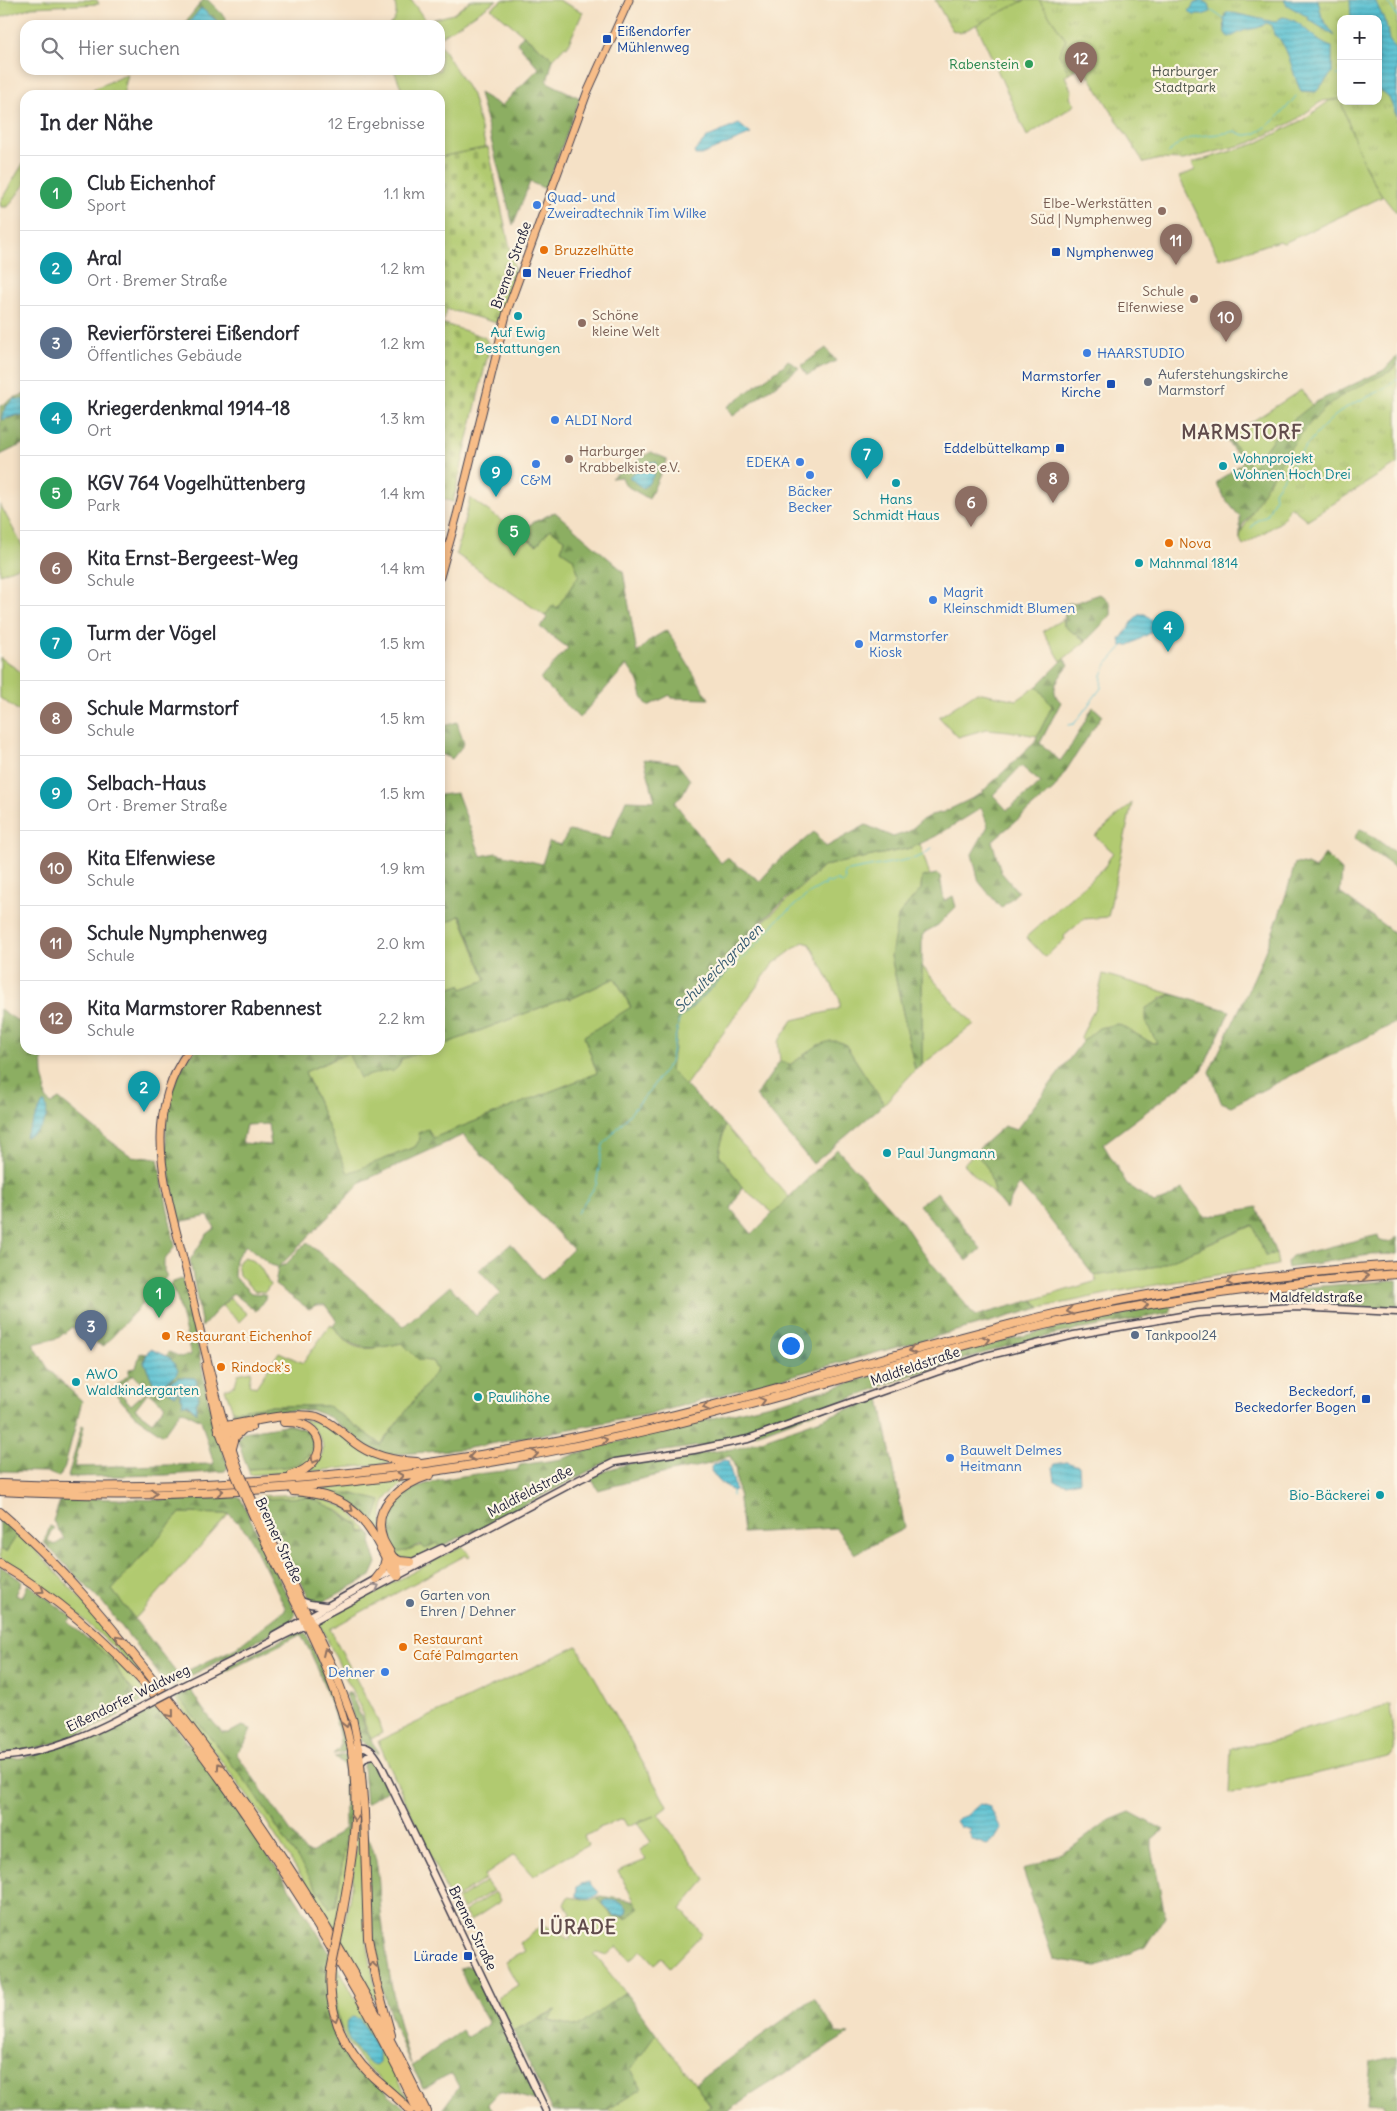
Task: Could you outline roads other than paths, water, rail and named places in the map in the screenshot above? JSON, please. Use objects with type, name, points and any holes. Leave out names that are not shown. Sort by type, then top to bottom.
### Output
[{"type":"highway","points":[[0,1491],[146,1494],[271,1489],[352,1482],[452,1468],[557,1450],[656,1429],[1052,1324],[1279,1280],[1397,1265]]},
{"type":"highway","points":[[1292,1278],[1397,1274]]},
{"type":"highway","points":[[0,1484],[117,1486],[271,1480],[434,1463],[528,1447],[660,1418],[1047,1316],[1184,1289],[1279,1280]]},
{"type":"highway","points":[[224,1430],[287,1417],[317,1418],[332,1424],[356,1444],[377,1455],[393,1460],[434,1463]]},
{"type":"highway","points":[[224,1430],[292,1422],[306,1426],[316,1437],[319,1452],[310,1467],[293,1475],[271,1480]]},
{"type":"highway","points":[[232,1448],[235,1436],[243,1428]]},
{"type":"highway","points":[[376,1579],[389,1558],[380,1526],[382,1513],[388,1501],[397,1491],[409,1483],[452,1468]]},
{"type":"highway","points":[[271,1489],[312,1492],[342,1503],[367,1523],[396,1571]]},
{"type":"highway","points":[[0,1512],[42,1551],[121,1640],[214,1757],[307,1894],[392,2042],[426,2111]]},
{"type":"highway","points":[[389,1558],[410,1562]]},
{"type":"highway","points":[[0,1564],[46,1593],[101,1638],[130,1666],[174,1718],[230,1791],[299,1896],[374,2022],[418,2111]]},
{"type":"highway","points":[[356,1749],[360,1763],[368,1938],[376,1981],[392,2042]]},
{"type":"highway","points":[[356,1749],[355,1828],[350,1873],[331,1970],[332,2007],[344,2042],[362,2065],[410,2111]]},
{"type":"main road","name":"Bremer Straße","points":[[445,560],[456,523],[490,375],[511,299],[587,93],[629,0]]},
{"type":"main road","name":"Bremer Straße","points":[[186,1055],[175,1074],[167,1094],[162,1120],[162,1161],[202,1333],[208,1384],[237,1472],[307,1620]]},
{"type":"main road","name":"Maldfeldstraße","points":[[307,1620],[326,1606],[376,1579],[464,1540],[602,1467],[615,1462],[748,1439],[922,1376],[1028,1345],[1123,1325],[1198,1314],[1295,1307],[1397,1312]]},
{"type":"main road","name":"Bremer Straße","points":[[224,1430],[232,1448],[237,1472]]},
{"type":"main road","name":"Bremer Straße","points":[[249,1500],[301,1601],[356,1749]]},
{"type":"main road","name":"Maldfeldstraße","points":[[307,1620],[410,1562],[464,1540]]},
{"type":"main road","points":[[301,1601],[318,1606],[326,1606]]},
{"type":"main road","name":"Eißendorfer Waldweg","points":[[0,1757],[23,1755],[66,1743],[100,1729],[307,1620]]},
{"type":"main road","points":[[356,1749],[375,1756]]},
{"type":"main road","points":[[360,1763],[367,1756],[375,1756]]},
{"type":"main road","name":"Bremer Straße","points":[[375,1756],[546,2111]]},
{"type":"water","points":[[1202,0],[1209,4],[1211,12],[1193,15],[1189,11],[1194,4]]},
{"type":"water","points":[[1284,0],[1318,0],[1322,18],[1335,36],[1287,5]]},
{"type":"water","points":[[1350,0],[1375,0],[1382,15],[1351,15]]},
{"type":"water","points":[[201,8],[216,20],[191,20]]},
{"type":"water","points":[[1229,12],[1274,22],[1283,17],[1296,22],[1319,40],[1332,47],[1332,73],[1316,92],[1301,91],[1287,52],[1279,39],[1274,35],[1272,25],[1266,23],[1258,28],[1228,37],[1225,33],[1224,18],[1226,17],[1225,14]]},
{"type":"water","points":[[1382,15],[1389,40],[1397,51],[1397,117],[1389,98],[1382,92]]},
{"type":"water","points":[[739,124],[751,134],[701,155],[695,155],[694,152],[708,137]]},
{"type":"water","points":[[14,399],[20,400],[20,415],[2,420],[7,406]]},
{"type":"water","points":[[647,462],[656,462],[655,469],[650,481],[642,488],[629,477]]},
{"type":"water","points":[[1140,614],[1145,614],[1156,623],[1154,631],[1129,645],[1122,646],[1120,640]]},
{"type":"water","points":[[43,1103],[45,1103],[47,1114],[43,1125],[35,1133],[25,1137]]},
{"type":"water","points":[[151,1349],[170,1358],[178,1370],[176,1375],[160,1386],[153,1382],[144,1362],[148,1351]]},
{"type":"water","points":[[179,1377],[195,1378],[196,1380],[199,1398],[195,1403],[197,1413],[188,1404],[182,1404],[183,1400],[179,1397],[181,1395],[179,1392],[176,1392],[176,1395],[167,1390],[166,1385]]},
{"type":"water","points":[[724,1460],[728,1461],[733,1479],[735,1490],[732,1491],[719,1481],[711,1471],[712,1466]]},
{"type":"water","points":[[1066,1462],[1079,1466],[1080,1481],[1067,1484],[1055,1481],[1053,1467],[1055,1464]]},
{"type":"water","points":[[980,1804],[990,1807],[1001,1829],[995,1839],[987,1845],[973,1840],[969,1833],[971,1830],[960,1827],[956,1821],[966,1816]]},
{"type":"water","points":[[589,1882],[599,1892],[597,1895],[588,1898],[576,1896],[577,1887]]},
{"type":"water","points":[[607,1900],[623,1904],[627,1908],[626,1913],[622,1916],[615,1916],[603,1904]]},
{"type":"water","points":[[352,2017],[360,2019],[379,2052],[379,2062],[375,2065],[363,2058],[348,2036],[347,2022]]},
{"type":"waterway","points":[[1387,0],[1397,17]]},
{"type":"waterway","points":[[1212,11],[1224,19]]},
{"type":"waterway","points":[[1168,154],[1175,146],[1191,138],[1235,131],[1246,135],[1260,131],[1274,120],[1296,96]]},
{"type":"waterway","name":"Schulteichgraben","points":[[1251,528],[1256,521],[1267,515],[1275,498],[1274,491],[1305,447],[1323,427],[1350,405],[1379,392],[1397,379]]},
{"type":"waterway","name":"Schulteichgraben","points":[[1068,725],[1074,724],[1101,688],[1102,675],[1107,664],[1123,646]]},
{"type":"waterway","name":"Schulteichgraben","points":[[577,1213],[596,1185],[603,1145],[646,1095],[670,1063],[679,1020],[686,1012],[759,942],[778,919],[811,892],[823,885],[825,886],[826,882],[830,883],[836,880],[841,883],[845,881],[844,872],[916,858],[932,848]]},
{"type":"waterway","points":[[732,1491],[732,1496]]},
{"type":"place","name":"Eißendorfer Mühlenweg","points":[[607,39]]},
{"type":"place","name":"Rabenstein","points":[[1029,64]]},
{"type":"place","name":"Kita Marmstorer Rabennest","points":[[1081,83]]},
{"type":"place","name":"Quad- und Zweiradtechnik Tim Wilke","points":[[537,205]]},
{"type":"place","name":"Elbe-Werkstätten Süd | Nymphenweg","points":[[1162,211]]},
{"type":"place","name":"Bruzzelhütte","points":[[544,250]]},
{"type":"place","name":"Nymphenweg","points":[[1056,252]]},
{"type":"place","name":"Schule Nymphenweg","points":[[1176,265]]},
{"type":"place","name":"Neuer Friedhof","points":[[527,273]]},
{"type":"place","name":"Schule Elfenwiese","points":[[1194,299]]},
{"type":"place","name":"Auf Ewig Bestattungen","points":[[518,316]]},
{"type":"place","name":"Schöne kleine Welt","points":[[582,323]]},
{"type":"place","name":"Kita Elfenwiese","points":[[1226,342]]},
{"type":"place","name":"HAARSTUDIO","points":[[1087,353]]},
{"type":"place","name":"Auferstehungskirche Marmstorf","points":[[1148,382]]},
{"type":"place","name":"Marmstorfer Kirche","points":[[1111,384]]},
{"type":"place","name":"ALDI Nord","points":[[555,420]]},
{"type":"place","name":"Eddelbüttelkamp","points":[[1060,448]]},
{"type":"place","name":"Harburger Krabbelkiste e.V.","points":[[569,459]]},
{"type":"place","name":"EDEKA","points":[[800,462]]},
{"type":"place","name":"C&M","points":[[536,464]]},
{"type":"place","name":"Wohnprojekt Wohnen Hoch Drei","points":[[1223,466]]},
{"type":"place","name":"Bäcker Becker","points":[[810,475]]},
{"type":"place","name":"Turm der Vögel","points":[[867,479]]},
{"type":"place","name":"Hans Schmidt Haus","points":[[896,483]]},
{"type":"place","name":"Selbach-Haus","points":[[496,497]]},
{"type":"place","name":"Schule Marmstorf","points":[[1053,503]]},
{"type":"place","name":"Kita Ernst-Bergeest-Weg","points":[[971,527]]},
{"type":"place","name":"Nova","points":[[1169,543]]},
{"type":"place","name":"KGV 764 Vogelhüttenberg","points":[[514,556]]},
{"type":"place","name":"Mahnmal 1814","points":[[1139,563]]},
{"type":"place","name":"Magrit Kleinschmidt Blumen","points":[[933,600]]},
{"type":"place","name":"Marmstorfer Kiosk","points":[[859,644]]},
{"type":"place","name":"Kriegerdenkmal 1914-18","points":[[1168,652]]},
{"type":"place","name":"Aral","points":[[144,1112]]},
{"type":"place","name":"Paul Jungmann","points":[[887,1153]]},
{"type":"place","name":"Club Eichenhof","points":[[159,1318]]},
{"type":"place","name":"Tankpool24","points":[[1135,1335]]},
{"type":"place","name":"Restaurant Eichenhof","points":[[166,1336]]},
{"type":"place","name":"Revierförsterei Eißendorf","points":[[91,1351]]},
{"type":"place","name":"Rindock's","points":[[221,1367]]},
{"type":"place","name":"AWO Waldkindergarten","points":[[76,1382]]},
{"type":"place","name":"Paulihöhe","points":[[478,1397]]},
{"type":"place","name":"Beckedorf, Beckedorfer Bogen","points":[[1366,1399]]},
{"type":"place","name":"Bauwelt Delmes Heitmann","points":[[950,1458]]},
{"type":"place","name":"Bio-Bäckerei","points":[[1380,1495]]},
{"type":"place","name":"Garten von Ehren / Dehner","points":[[410,1603]]},
{"type":"place","name":"Restaurant Café Palmgarten","points":[[403,1647]]},
{"type":"place","name":"Dehner","points":[[385,1672]]},
{"type":"place","name":"Lürade","points":[[468,1956]]},
{"type":"district","name":"MARMSTORF","points":[[1242,432]]},
{"type":"district","name":"LÜRADE","points":[[578,1927]]},
{"type":"park label","name":"Harburger Stadtpark","points":[[1185,79]]}]
